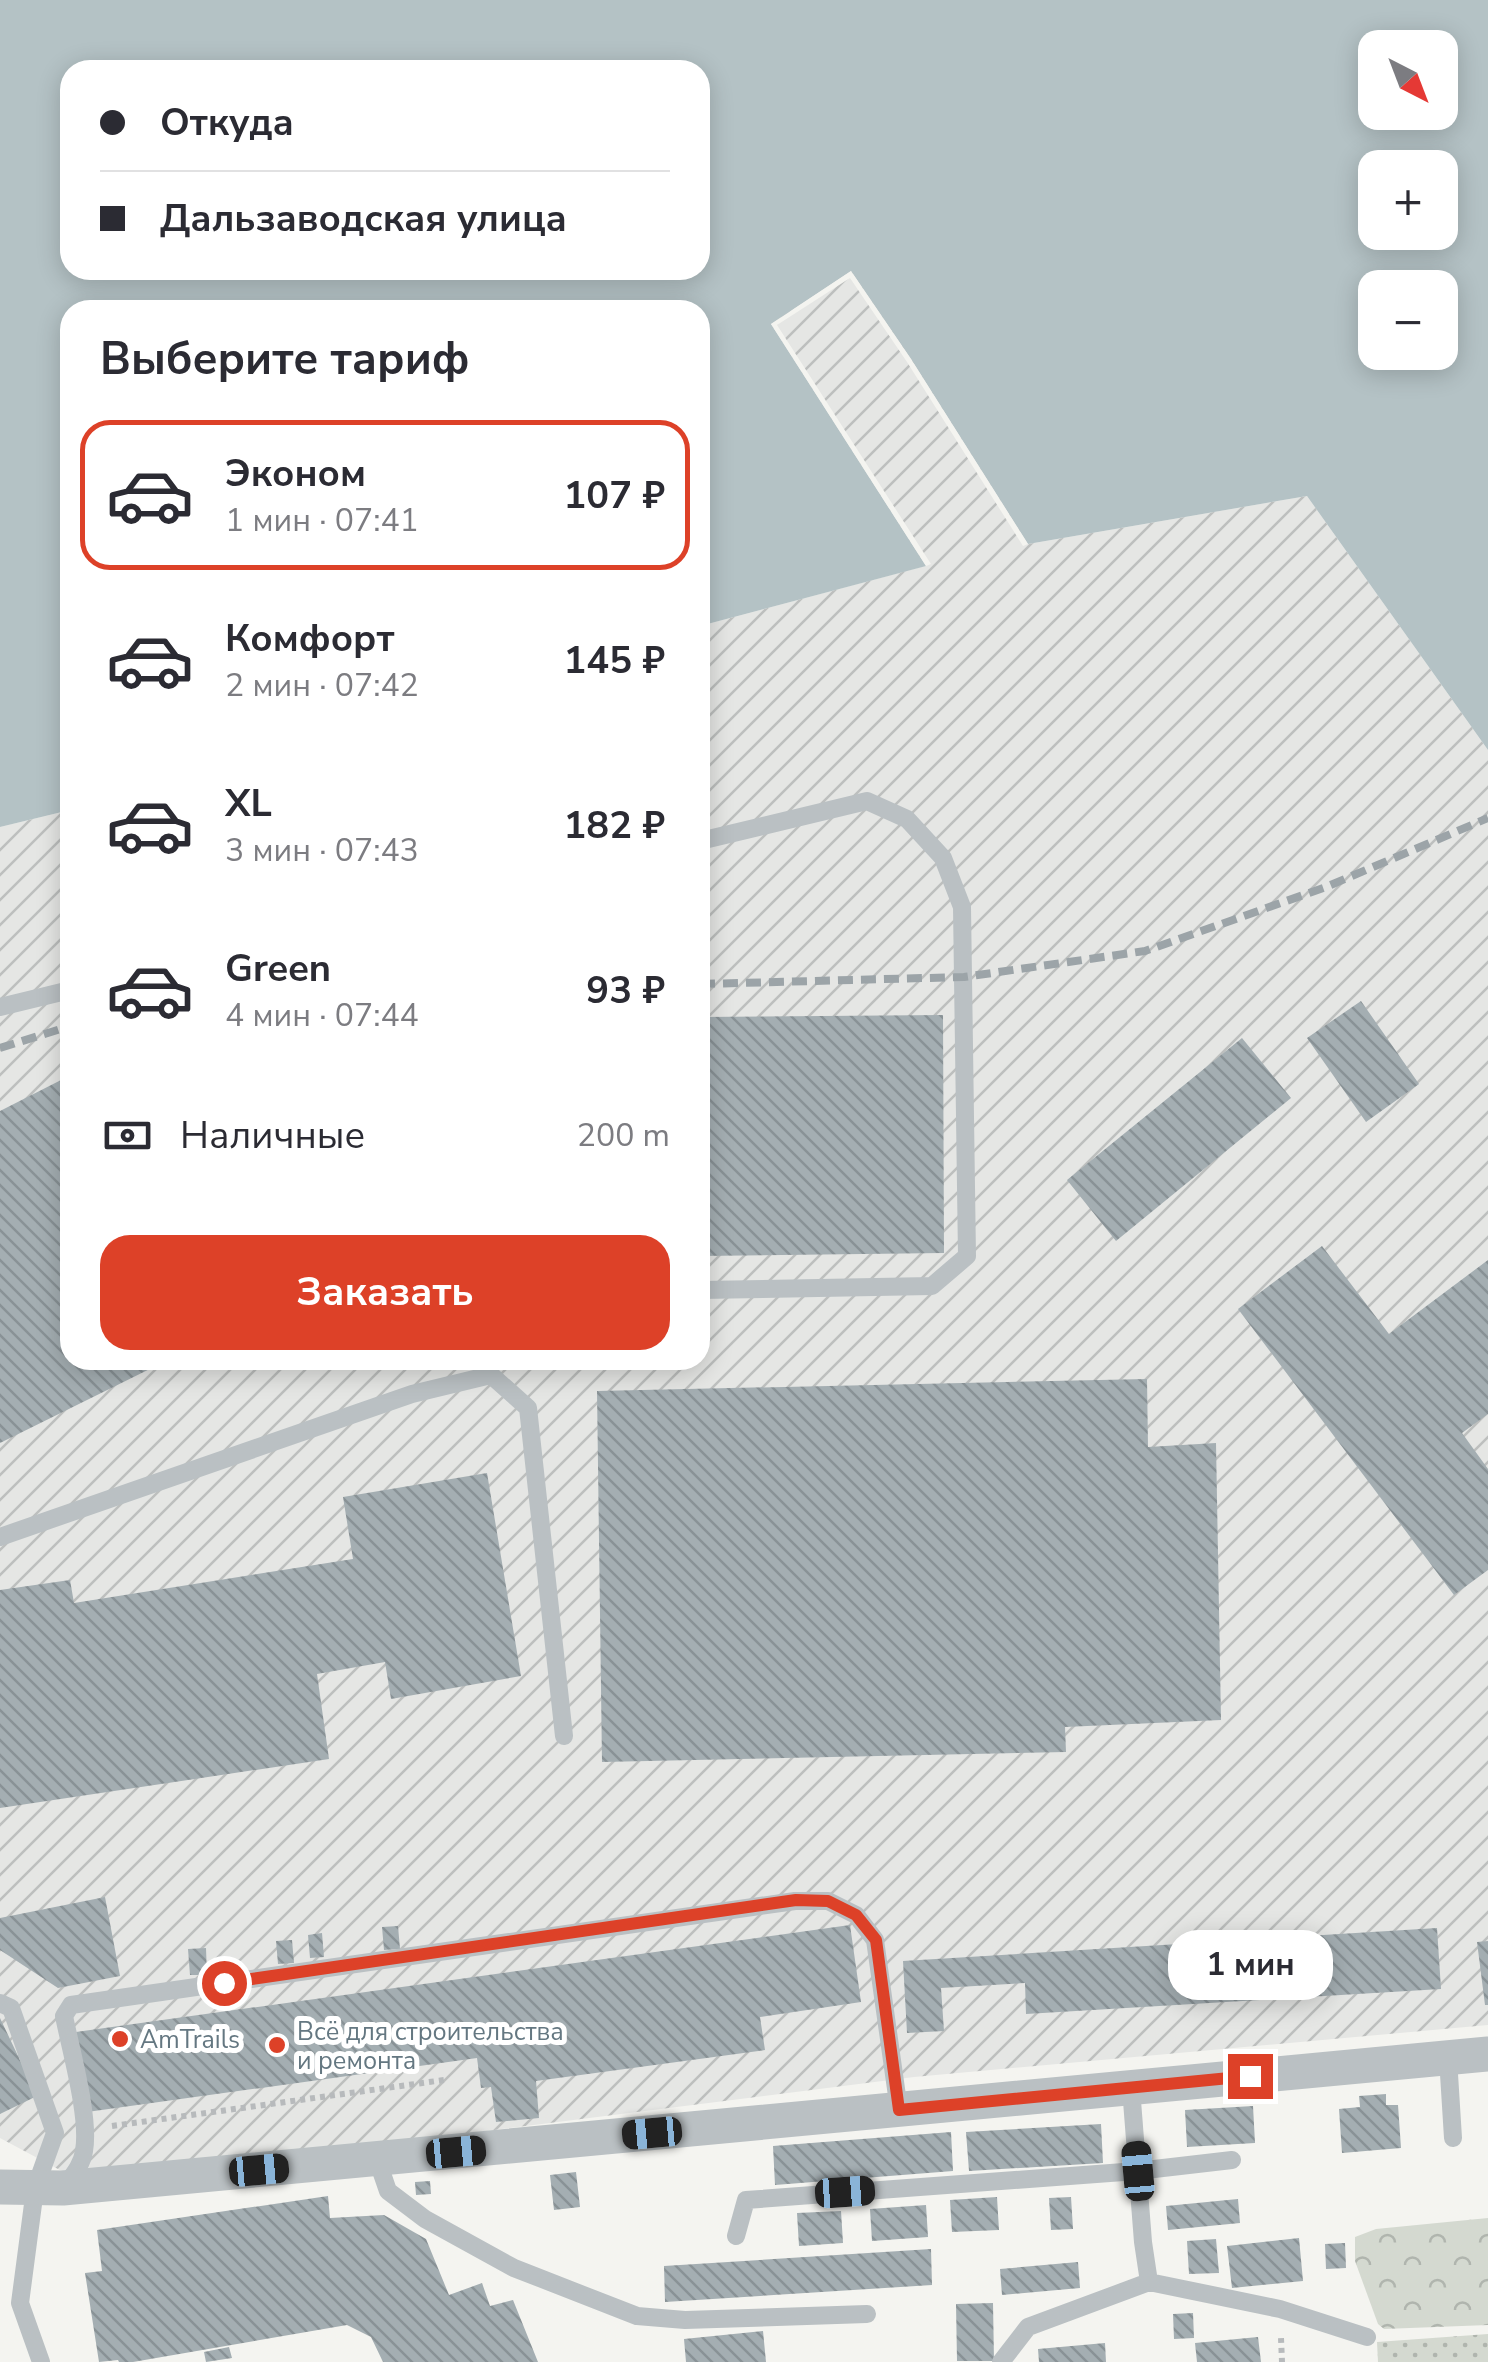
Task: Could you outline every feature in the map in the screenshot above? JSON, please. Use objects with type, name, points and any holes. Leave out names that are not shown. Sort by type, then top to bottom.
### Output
[{"type":"street","points":[[0,2187],[377,2159],[1488,2054]]},
{"type":"lane","points":[[710,839],[867,801],[907,819],[943,858],[962,907],[968,1256],[932,1286],[710,1290]]},
{"type":"lane","points":[[0,1007],[60,992]]},
{"type":"lane","points":[[0,1537],[412,1394],[491,1375],[528,1408],[564,1736]]},
{"type":"lane","points":[[47,2181],[77,2170],[84,2154],[86,2130],[64,2016],[71,2005],[796,1900],[828,1901],[856,1915],[876,1940],[899,2110]]},
{"type":"lane","points":[[0,2004],[11,2008],[55,2133],[20,2302],[41,2362]]},
{"type":"lane","points":[[1448,2058],[1454,2138]]},
{"type":"lane","points":[[1131,2088],[1149,2282]]},
{"type":"lane","points":[[377,2159],[388,2190],[425,2219],[514,2268],[637,2316],[685,2320],[867,2314]]},
{"type":"lane","points":[[736,2236],[746,2200],[1138,2171],[1232,2160]]},
{"type":"lane","points":[[1002,2362],[1028,2327],[1149,2282],[1280,2309],[1367,2338]]},
{"type":"path","points":[[86,2130],[444,2080]]},
{"type":"shaded area","points":[[0,0],[1488,0],[1488,750],[1307,496],[1028,544],[851,271],[771,324],[926,566],[710,623],[710,300],[60,300],[60,812],[0,827]]},
{"type":"shaded area","points":[[902,0],[1028,544],[1307,496],[1488,750],[1488,2025],[914,2077],[86,2184],[0,2138],[0,827],[60,812],[60,1370],[710,1370],[710,623],[925,566],[771,324]]},
{"type":"green space","points":[[1488,2218],[1488,2325],[1384,2329],[1378,2324],[1355,2261],[1355,2237],[1376,2229]]},
{"type":"green space","points":[[1488,2334],[1488,2362],[1378,2362],[1377,2342]]},
{"type":"pier","points":[[851,271],[1028,544],[1023,546],[850,278],[777,325],[931,564],[926,566],[771,324]]},
{"type":"building","points":[[1361,1001],[1419,1084],[1366,1122],[1307,1038]]},
{"type":"building","points":[[943,1015],[944,1253],[710,1256],[710,1017]]},
{"type":"building","points":[[1242,1038],[1291,1098],[1116,1241],[1067,1180]]},
{"type":"building","points":[[60,1081],[60,1370],[148,1370],[0,1443],[0,1111]]},
{"type":"building","points":[[1322,1246],[1389,1334],[1488,1260],[1488,1414],[1462,1433],[1488,1469],[1488,1570],[1454,1595],[1238,1309]]},
{"type":"building","points":[[1147,1379],[1148,1447],[1216,1443],[1221,1720],[1065,1727],[1066,1752],[602,1762],[597,1391]]},
{"type":"building","points":[[487,1473],[521,1676],[391,1699],[385,1662],[317,1674],[329,1759],[0,1808],[0,1590],[70,1580],[74,1603],[353,1559],[343,1497]]},
{"type":"building","points":[[105,1897],[120,1976],[58,1988],[0,1950],[0,1918]]},
{"type":"building","points":[[850,1925],[861,2002],[760,2017],[765,2050],[536,2081],[539,2118],[496,2122],[491,2087],[481,2088],[477,2058],[87,2112],[76,2032]]},
{"type":"building","points":[[398,1926],[400,1949],[384,1950],[382,1927]]},
{"type":"building","points":[[1437,1928],[1441,1989],[1026,2014],[1025,1983],[941,1988],[944,2031],[907,2033],[903,1961]]},
{"type":"building","points":[[322,1933],[324,1957],[310,1958],[308,1935]]},
{"type":"building","points":[[292,1940],[294,1963],[278,1964],[276,1941]]},
{"type":"building","points":[[1488,1941],[1488,2005],[1485,2005],[1477,1942]]},
{"type":"building","points":[[206,1948],[207,1975],[190,1975],[188,1949]]},
{"type":"building","points":[[0,2018],[37,2096],[0,2114]]},
{"type":"building","points":[[1386,2094],[1386,2105],[1398,2105],[1401,2148],[1342,2153],[1339,2109],[1360,2107],[1359,2096]]},
{"type":"building","points":[[1253,2106],[1255,2143],[1187,2147],[1185,2110]]},
{"type":"building","points":[[1101,2124],[1103,2163],[969,2171],[966,2132]]},
{"type":"building","points":[[951,2132],[953,2171],[775,2185],[773,2146]]},
{"type":"building","points":[[576,2172],[580,2207],[554,2210],[550,2175]]},
{"type":"building","points":[[430,2181],[431,2194],[416,2195],[415,2182]]},
{"type":"building","points":[[328,2196],[330,2218],[384,2215],[426,2239],[449,2295],[482,2283],[490,2306],[513,2300],[538,2362],[383,2362],[371,2337],[347,2325],[133,2362],[99,2362],[85,2273],[102,2271],[97,2230]]},
{"type":"building","points":[[997,2197],[999,2230],[952,2232],[950,2200]]},
{"type":"building","points":[[1071,2197],[1073,2229],[1051,2230],[1049,2198]]},
{"type":"building","points":[[1238,2199],[1240,2223],[1168,2230],[1166,2206]]},
{"type":"building","points":[[926,2205],[928,2237],[872,2241],[870,2209]]},
{"type":"building","points":[[841,2211],[843,2243],[799,2246],[797,2213]]},
{"type":"building","points":[[1299,2238],[1303,2281],[1232,2288],[1227,2246]]},
{"type":"building","points":[[1216,2239],[1219,2273],[1189,2274],[1187,2241]]},
{"type":"building","points":[[1345,2243],[1346,2268],[1326,2269],[1325,2244]]},
{"type":"building","points":[[931,2249],[932,2285],[665,2302],[664,2266]]},
{"type":"building","points":[[1078,2262],[1080,2288],[1002,2295],[1000,2269]]},
{"type":"building","points":[[993,2303],[994,2361],[957,2361],[956,2304]]},
{"type":"building","points":[[1193,2313],[1194,2338],[1174,2339],[1173,2314]]},
{"type":"building","points":[[763,2331],[766,2362],[686,2362],[684,2339]]},
{"type":"building","points":[[1258,2337],[1261,2362],[1197,2362],[1195,2343]]},
{"type":"building","points":[[1105,2343],[1106,2362],[1039,2362],[1038,2349]]},
{"type":"building","points":[[229,2347],[232,2358],[206,2362],[204,2352]]},
{"type":"railway","points":[[710,984],[964,977],[1145,951],[1326,887],[1488,818]]},
{"type":"railway","points":[[0,1048],[60,1029]]},
{"type":"place","name":"AmTrails","points":[[120,2039]]},
{"type":"place","name":"Всё для строительства и ремонта","points":[[277,2045]]},
{"type":"route","points":[[224,1983],[796,1900],[828,1901],[856,1915],[876,1940],[899,2110],[1250,2076]]}]
